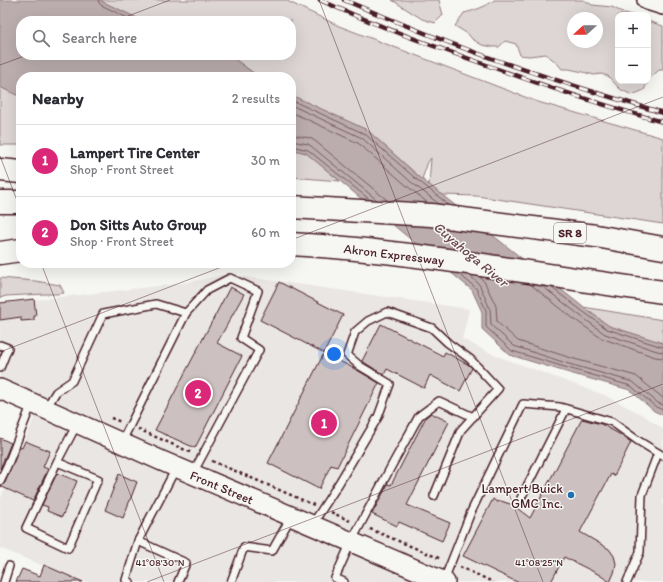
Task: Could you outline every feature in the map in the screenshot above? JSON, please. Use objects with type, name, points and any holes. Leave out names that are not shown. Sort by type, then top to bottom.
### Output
[{"type":"highway","points":[[0,170],[16,172]]},
{"type":"highway","points":[[296,201],[370,212]]},
{"type":"highway","points":[[0,202],[16,202]]},
{"type":"highway","name":"SR 8","points":[[296,207],[431,215],[596,236],[663,248]]},
{"type":"highway","name":"Akron Expressway","points":[[296,244],[446,259],[663,292]]},
{"type":"highway","points":[[0,246],[16,247]]},
{"type":"highway","points":[[0,253],[16,251]]},
{"type":"main road","points":[[647,0],[663,5]]},
{"type":"main road","name":"Front Street","points":[[0,389],[184,471],[444,582]]},
{"type":"lane","points":[[121,443],[186,314],[206,290],[230,278],[258,291],[240,338],[259,350],[202,457],[184,471],[138,541],[126,580],[130,582]]},
{"type":"lane","points":[[0,481],[39,406],[72,381],[103,314],[156,304],[186,314]]},
{"type":"lane","points":[[312,525],[339,484],[378,417],[390,384],[360,366],[347,355],[355,332],[368,321],[387,312],[432,328],[448,343],[470,359],[498,389],[461,430],[434,496]]},
{"type":"lane","points":[[0,345],[8,348],[0,368]]},
{"type":"lane","points":[[344,582],[335,578],[351,542],[419,416],[439,400],[473,417]]},
{"type":"lane","points":[[444,582],[471,512],[523,404],[560,407],[612,422],[660,454],[642,495],[640,552],[627,582]]},
{"type":"lane","points":[[521,498],[566,409]]},
{"type":"lane","points":[[57,462],[98,479],[68,548],[26,528],[57,462],[77,423]]},
{"type":"lane","points":[[231,582],[244,547],[272,551],[291,516]]},
{"type":"lane","points":[[138,541],[186,563],[178,582]]},
{"type":"lane","points":[[4,582],[10,566]]},
{"type":"path","points":[[109,417],[493,582]]},
{"type":"shaded area","points":[[99,0],[285,0],[339,26],[538,102],[663,138],[663,224],[477,196],[442,195],[429,185],[431,158],[422,179],[367,130],[296,97],[296,72],[252,72],[236,60],[296,60],[296,16],[133,16]]},
{"type":"shaded area","points":[[392,0],[439,0],[443,15],[435,23],[422,19]]},
{"type":"shaded area","points":[[494,0],[584,0],[592,5],[612,7],[622,12],[615,12],[615,84],[608,76],[601,74],[594,75],[569,69],[562,69],[546,54],[529,56],[520,55],[516,44],[505,41],[499,47],[482,45],[455,26],[464,13],[488,4]]},
{"type":"shaded area","points":[[651,22],[663,26],[663,70],[659,70],[651,77]]},
{"type":"shaded area","points":[[615,84],[647,84],[644,90],[632,95],[620,89]]},
{"type":"shaded area","points":[[0,87],[16,95],[16,145],[0,145]]},
{"type":"shaded area","points":[[296,150],[306,153],[340,181],[296,177]]},
{"type":"shaded area","points":[[223,275],[233,275],[469,309],[462,339],[494,355],[604,395],[643,415],[663,429],[663,582],[83,582],[0,548],[0,500],[39,406],[0,389],[0,304],[185,283]]},
{"type":"shaded area","points":[[0,278],[60,285],[64,293],[6,296],[0,298]]},
{"type":"shaded area","points":[[583,307],[663,320],[663,343],[609,326]]},
{"type":"water","points":[[0,0],[99,0],[133,16],[16,16],[16,60],[236,60],[252,72],[16,72],[16,95],[0,87]]},
{"type":"water","name":"Cuyahoga River","points":[[296,97],[367,130],[417,175],[609,326],[663,343],[663,415],[654,411],[630,390],[510,355],[482,329],[482,312],[472,290],[306,153],[296,150]]},
{"type":"building","points":[[279,282],[343,315],[324,353],[260,320]]},
{"type":"building","points":[[230,287],[244,294],[217,343],[242,356],[195,448],[155,430]]},
{"type":"building","points":[[34,299],[36,316],[34,316],[34,320],[21,321],[21,317],[0,320],[0,303]]},
{"type":"building","points":[[381,324],[443,356],[445,352],[469,365],[472,368],[460,391],[430,375],[424,388],[387,369],[384,375],[362,361]]},
{"type":"building","points":[[324,353],[379,383],[337,467],[331,465],[319,489],[268,463]]},
{"type":"building","points":[[431,413],[449,422],[407,505],[450,523],[442,541],[399,522],[397,526],[372,514],[388,484],[391,485],[426,417]]},
{"type":"building","name":"Lampert Buick GMC Inc.","points":[[582,419],[601,424],[631,442],[614,476],[611,474],[580,532],[609,549],[614,556],[616,564],[610,582],[598,574],[564,557],[551,582],[517,582],[463,556],[493,499],[497,502],[501,501],[513,505],[530,518]]},
{"type":"building","points":[[0,438],[11,443],[0,469]]},
{"type":"building","points":[[25,441],[50,451],[43,467],[48,469],[33,501],[0,486],[5,483],[20,447],[22,448]]},
{"type":"building","points":[[57,473],[77,481],[62,517],[47,511],[48,507],[42,505]]},
{"type":"building","points":[[119,474],[137,482],[123,518],[105,510]]},
{"type":"building","points":[[44,565],[83,582],[16,582],[22,569],[40,576]]},
{"type":"railway","points":[[320,0],[440,49],[594,102],[663,122]]},
{"type":"railway","points":[[344,0],[458,46],[497,60],[568,84],[663,113]]},
{"type":"place","name":"Don Sitts Auto Group","points":[[198,393]]},
{"type":"place","name":"Lampert Tire Center","points":[[324,423]]},
{"type":"place","name":"Lampert Buick GMC Inc.","points":[[571,495]]}]
